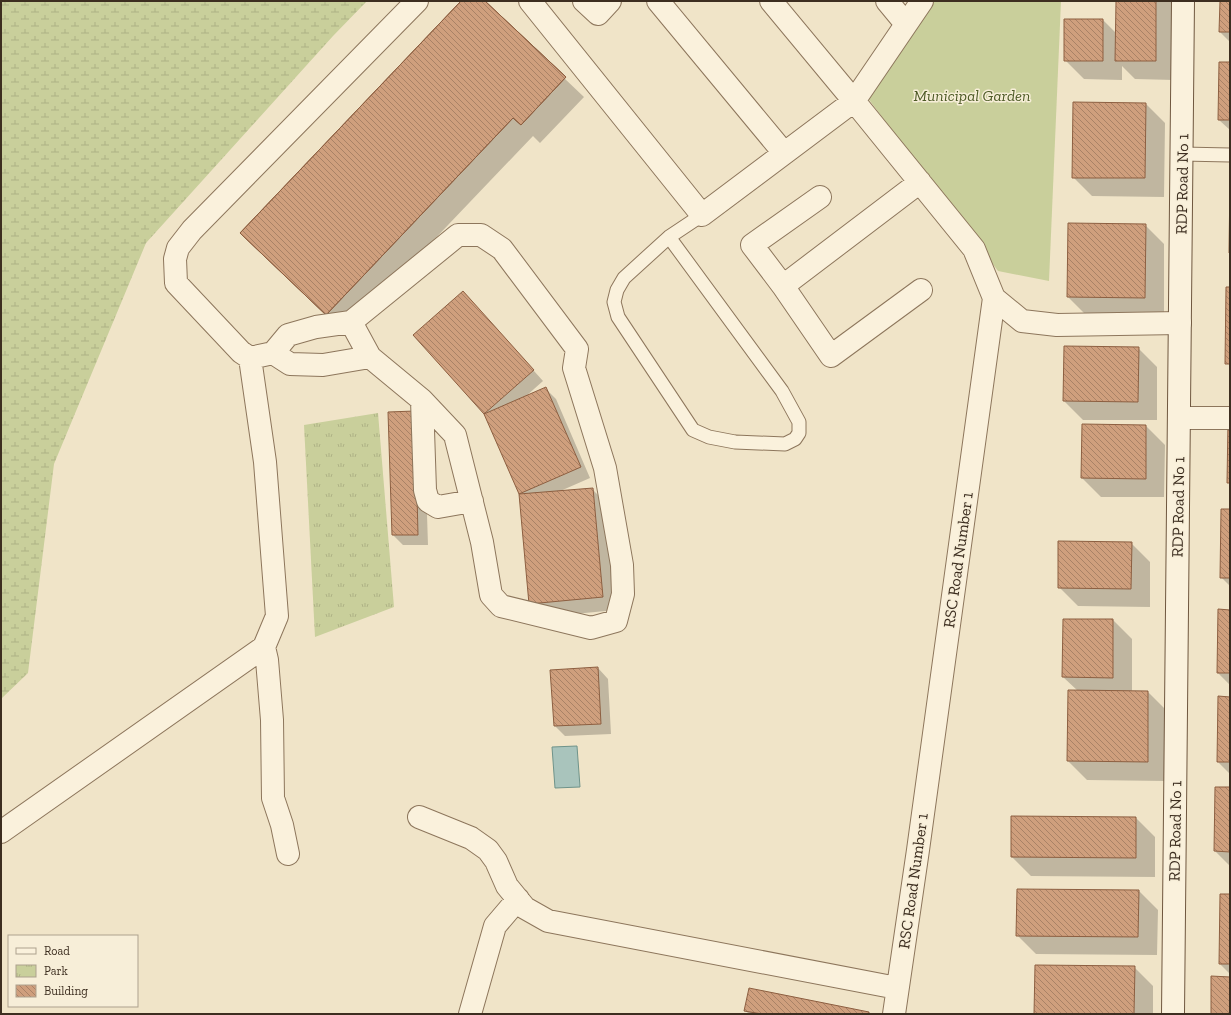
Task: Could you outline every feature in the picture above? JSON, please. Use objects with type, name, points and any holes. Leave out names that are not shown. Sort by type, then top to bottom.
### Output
[{"type":"street","points":[[351,322],[370,357],[422,400],[455,435],[482,542],[491,595],[501,606],[591,628],[616,621],[623,594],[622,565],[605,468],[574,368],[577,349],[502,249],[481,235],[458,235],[351,322],[316,327],[288,335],[273,353],[250,358],[241,352],[176,282],[175,258],[178,248],[192,230],[417,1]]},
{"type":"street","points":[[530,1],[702,215],[854,101],[922,1]]},
{"type":"street","points":[[584,1],[598,14],[610,1]]},
{"type":"street","points":[[658,1],[784,153]]},
{"type":"street","points":[[771,1],[974,249],[994,298],[1022,321],[1057,325],[1180,323]]},
{"type":"street","points":[[887,1],[906,24]]},
{"type":"street","name":"RDP Road No 1","points":[[1173,1014],[1183,1]]},
{"type":"street","points":[[783,286],[920,182]]},
{"type":"street","points":[[820,197],[752,246],[783,286],[831,356],[921,290]]},
{"type":"street","name":"RSC Road Number 1","points":[[894,1014],[994,298]]},
{"type":"street","points":[[273,353],[290,364],[323,365],[370,357]]},
{"type":"street","points":[[1,832],[264,647],[277,616],[266,462],[250,358]]},
{"type":"street","points":[[422,400],[425,490],[428,501],[438,507],[472,502]]},
{"type":"street","points":[[1179,418],[1230,418]]},
{"type":"street","points":[[264,647],[267,660],[272,720],[273,798],[282,824],[288,854]]},
{"type":"street","points":[[419,817],[471,838],[488,850],[496,861],[508,886],[525,908],[548,921],[897,988]]},
{"type":"street","points":[[470,1014],[495,926],[518,899]]},
{"type":"lane","points":[[1182,154],[1230,155]]},
{"type":"lane","points":[[669,237],[782,391],[799,422],[799,433],[795,439],[786,444],[734,442],[708,437],[693,430],[618,317],[614,302],[616,290],[624,278],[669,237],[702,215]]},
{"type":"green space","points":[[1,1],[367,1],[333,36],[146,243],[54,464],[28,673],[1,699]]},
{"type":"green space","name":"Municipal Garden","points":[[933,1],[1061,1],[1049,281],[998,271],[867,97]]},
{"type":"green space","points":[[378,413],[394,607],[315,637],[304,425]]},
{"type":"water","points":[[577,746],[580,787],[555,788],[552,747]]},
{"type":"building","points":[[461,1],[485,1],[566,77],[521,125],[513,118],[326,315],[240,233]]},
{"type":"building","points":[[461,1],[485,1],[566,77],[521,125],[513,118],[326,315],[240,233]]},
{"type":"building","points":[[1116,1],[1156,1],[1156,61],[1115,61]]},
{"type":"building","points":[[1220,1],[1230,1],[1230,32],[1219,32]]},
{"type":"building","points":[[1064,19],[1103,19],[1103,61],[1064,61]]},
{"type":"building","points":[[1219,62],[1230,62],[1230,120],[1218,120]]},
{"type":"building","points":[[1073,102],[1146,103],[1145,178],[1072,178]]},
{"type":"building","points":[[1230,178],[1230,253],[1229,253]]},
{"type":"building","points":[[1068,223],[1146,224],[1145,298],[1067,297]]},
{"type":"building","points":[[1226,287],[1230,287],[1230,364],[1225,364]]},
{"type":"building","points":[[463,291],[534,370],[484,414],[413,335]]},
{"type":"building","points":[[1064,346],[1139,347],[1138,402],[1063,401]]},
{"type":"building","points":[[546,387],[581,467],[519,494],[484,414]]},
{"type":"building","points":[[415,411],[418,535],[392,535],[388,412]]},
{"type":"building","points":[[1228,422],[1230,422],[1230,483],[1227,483]]},
{"type":"building","points":[[1082,424],[1146,425],[1146,479],[1081,478]]},
{"type":"building","points":[[593,488],[603,597],[529,604],[519,494]]},
{"type":"building","points":[[1221,509],[1230,509],[1230,578],[1220,578]]},
{"type":"building","points":[[1058,541],[1132,542],[1131,589],[1058,588]]},
{"type":"building","points":[[1218,609],[1230,610],[1230,673],[1217,673]]},
{"type":"building","points":[[1063,619],[1113,619],[1113,678],[1062,677]]},
{"type":"building","points":[[598,667],[601,724],[554,726],[550,670]]},
{"type":"building","points":[[1068,690],[1148,691],[1148,762],[1067,761]]},
{"type":"building","points":[[1218,696],[1230,697],[1230,762],[1217,762]]},
{"type":"building","points":[[1215,787],[1230,787],[1230,852],[1214,851]]},
{"type":"building","points":[[1011,816],[1136,817],[1136,858],[1011,857]]},
{"type":"building","points":[[1017,889],[1139,890],[1138,937],[1016,936]]},
{"type":"building","points":[[1220,894],[1230,894],[1230,964],[1219,964]]},
{"type":"building","points":[[1035,965],[1135,966],[1134,1014],[1034,1014]]},
{"type":"building","points":[[1211,976],[1230,977],[1230,1014],[1211,1014]]},
{"type":"building","points":[[749,988],[869,1012],[869,1014],[762,1014],[744,1011]]}]
